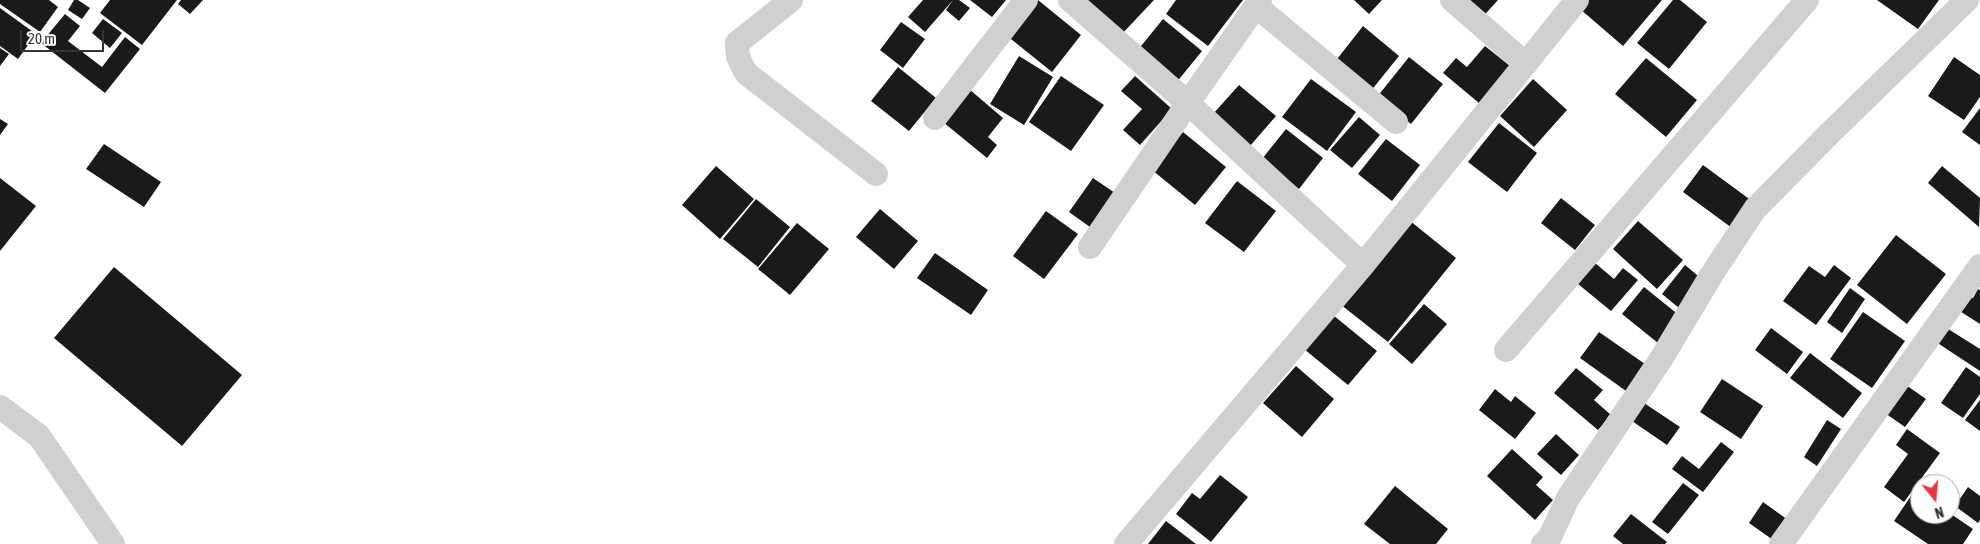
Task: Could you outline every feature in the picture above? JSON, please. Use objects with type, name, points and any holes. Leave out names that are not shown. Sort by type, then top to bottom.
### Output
[{"type":"street","points":[[791,0],[737,43],[738,57],[746,73],[876,174]]},
{"type":"street","points":[[935,118],[1026,0]]},
{"type":"street","points":[[1070,0],[1188,103],[1363,265]]},
{"type":"street","points":[[1452,0],[1526,64]]},
{"type":"street","points":[[1126,544],[1363,265],[1577,0]]},
{"type":"street","points":[[1506,350],[1807,0]]},
{"type":"street","points":[[1543,544],[1550,537],[1568,498],[1661,359],[1712,274],[1755,209],[1967,0]]},
{"type":"street","points":[[1090,247],[1258,3],[1396,122]]},
{"type":"street","points":[[1781,544],[1980,266]]},
{"type":"street","points":[[0,407],[39,436],[113,544]]},
{"type":"building","points":[[0,0],[49,0],[58,7],[40,32],[0,4]]},
{"type":"building","points":[[74,0],[78,0],[90,8],[82,19],[68,10]]},
{"type":"building","points":[[110,0],[177,0],[142,45],[100,13]]},
{"type":"building","points":[[181,0],[203,0],[190,14],[178,4]]},
{"type":"building","points":[[923,0],[953,0],[925,32],[908,17]]},
{"type":"building","points":[[953,0],[959,0],[970,8],[959,21],[946,10]]},
{"type":"building","points":[[970,0],[1006,0],[992,17]]},
{"type":"building","points":[[1034,0],[1038,0],[1081,35],[1052,72],[1006,35]]},
{"type":"building","points":[[1080,0],[1154,0],[1120,36]]},
{"type":"building","points":[[1176,0],[1243,0],[1208,46],[1166,14]]},
{"type":"building","points":[[1354,0],[1382,0],[1369,14]]},
{"type":"building","points":[[1466,0],[1498,0],[1479,21]]},
{"type":"building","points":[[1588,0],[1662,0],[1623,46],[1580,9]]},
{"type":"building","points":[[1673,0],[1680,0],[1707,22],[1669,69],[1637,43]]},
{"type":"building","points":[[1877,0],[1939,0],[1918,29]]},
{"type":"building","points":[[0,8],[36,34],[18,59],[0,46]]},
{"type":"building","points":[[65,14],[80,26],[68,41],[102,67],[125,37],[140,49],[105,93],[41,43]]},
{"type":"building","points":[[103,19],[122,33],[110,48],[92,33]]},
{"type":"building","points":[[1163,19],[1202,51],[1176,83],[1137,51]]},
{"type":"building","points":[[901,22],[925,39],[903,68],[880,50]]},
{"type":"building","points":[[1363,26],[1399,56],[1370,92],[1334,63]]},
{"type":"building","points":[[1485,46],[1510,66],[1479,103],[1443,73],[1456,58],[1467,67]]},
{"type":"building","points":[[0,48],[9,54],[0,66]]},
{"type":"building","points":[[1019,56],[1053,77],[1024,125],[990,104]]},
{"type":"building","points":[[1409,57],[1443,84],[1411,124],[1377,97]]},
{"type":"building","points":[[1954,57],[1980,75],[1980,97],[1964,120],[1928,96]]},
{"type":"building","points":[[1646,58],[1697,100],[1666,137],[1615,94]]},
{"type":"building","points":[[898,67],[936,98],[909,131],[871,101]]},
{"type":"building","points":[[1061,76],[1104,105],[1071,151],[1029,122]]},
{"type":"building","points":[[1135,76],[1172,109],[1140,145],[1123,130],[1142,109],[1121,91]]},
{"type":"building","points":[[1311,79],[1356,112],[1327,151],[1282,117]]},
{"type":"building","points":[[1533,79],[1567,110],[1534,147],[1500,116]]},
{"type":"building","points":[[1239,85],[1276,116],[1250,146],[1213,114]]},
{"type":"building","points":[[969,89],[1003,118],[988,137],[997,145],[987,158],[943,122]]},
{"type":"building","points":[[1980,108],[1980,145],[1962,132]]},
{"type":"building","points":[[1359,117],[1380,135],[1352,168],[1330,150]]},
{"type":"building","points":[[0,119],[8,124],[0,135]]},
{"type":"building","points":[[1499,123],[1537,153],[1507,192],[1468,162]]},
{"type":"building","points":[[1286,129],[1323,158],[1299,189],[1262,159]]},
{"type":"building","points":[[1183,132],[1226,167],[1195,205],[1152,170]]},
{"type":"building","points":[[1386,139],[1420,165],[1392,201],[1358,174]]},
{"type":"building","points":[[104,144],[161,182],[144,207],[86,169]]},
{"type":"building","points":[[1703,165],[1752,201],[1732,228],[1683,192]]},
{"type":"building","points":[[716,166],[754,199],[720,239],[682,205]]},
{"type":"building","points":[[1942,166],[1980,198],[1979,227],[1928,183]]},
{"type":"building","points":[[0,178],[36,206],[0,251]]},
{"type":"building","points":[[1093,178],[1115,193],[1090,227],[1069,212]]},
{"type":"building","points":[[1237,181],[1276,211],[1244,252],[1205,223]]},
{"type":"building","points":[[1561,198],[1595,225],[1575,250],[1541,223]]},
{"type":"building","points":[[756,199],[790,227],[758,267],[723,239]]},
{"type":"building","points":[[880,209],[918,241],[894,269],[856,237]]},
{"type":"building","points":[[1046,211],[1078,234],[1044,279],[1013,256]]},
{"type":"building","points":[[1409,220],[1456,258],[1388,342],[1340,304]]},
{"type":"building","points":[[1638,221],[1683,260],[1657,289],[1613,249]]},
{"type":"building","points":[[797,223],[829,249],[790,295],[758,269]]},
{"type":"building","points":[[1896,235],[1946,274],[1907,324],[1857,285]]},
{"type":"building","points":[[935,253],[988,290],[971,315],[917,278]]},
{"type":"building","points":[[1595,263],[1614,279],[1623,268],[1638,280],[1611,311],[1578,284]]},
{"type":"building","points":[[1685,265],[1703,280],[1679,308],[1662,294]]},
{"type":"building","points":[[1834,265],[1851,278],[1816,325],[1783,301],[1809,266],[1825,277]]},
{"type":"building","points":[[114,267],[242,375],[182,446],[54,338]]},
{"type":"building","points":[[1644,287],[1680,316],[1658,343],[1622,314]]},
{"type":"building","points":[[1850,288],[1865,299],[1842,333],[1827,322]]},
{"type":"building","points":[[1978,289],[1980,290],[1980,324],[1955,308],[1966,293],[1973,298]]},
{"type":"building","points":[[1424,304],[1447,324],[1412,364],[1389,344]]},
{"type":"building","points":[[1863,312],[1905,341],[1872,388],[1830,359]]},
{"type":"building","points":[[1333,315],[1377,351],[1348,385],[1304,349]]},
{"type":"building","points":[[1945,327],[1980,349],[1980,371],[1936,342]]},
{"type":"building","points":[[1771,328],[1803,352],[1787,374],[1755,350]]},
{"type":"building","points":[[1599,332],[1645,364],[1626,391],[1580,358]]},
{"type":"building","points":[[1810,353],[1862,393],[1843,418],[1790,378]]},
{"type":"building","points":[[1296,366],[1334,399],[1302,437],[1263,403]]},
{"type":"building","points":[[1966,367],[1980,377],[1980,394],[1963,418],[1941,403]]},
{"type":"building","points":[[1576,368],[1603,390],[1594,400],[1611,415],[1598,430],[1554,393]]},
{"type":"building","points":[[1722,379],[1763,406],[1741,439],[1700,412]]},
{"type":"building","points":[[1903,383],[1926,399],[1905,427],[1882,411]]},
{"type":"building","points":[[1495,389],[1511,402],[1515,396],[1536,413],[1515,439],[1479,410]]},
{"type":"building","points":[[1980,400],[1980,431],[1965,420]]},
{"type":"building","points":[[1644,403],[1680,427],[1667,445],[1632,421]]},
{"type":"building","points":[[1827,420],[1841,429],[1817,466],[1804,457]]},
{"type":"building","points":[[1907,429],[1940,453],[1925,474],[1910,474],[1910,494],[1904,502],[1884,487],[1908,454],[1896,445]]},
{"type":"building","points":[[1556,434],[1579,455],[1561,475],[1537,454]]},
{"type":"building","points":[[1721,442],[1734,452],[1703,492],[1672,469],[1682,456],[1699,469]]},
{"type":"building","points":[[1512,449],[1543,477],[1536,485],[1553,500],[1535,520],[1487,476]]},
{"type":"building","points":[[1220,475],[1248,497],[1211,542],[1176,514],[1192,493],[1200,499]]},
{"type":"building","points":[[1683,483],[1699,495],[1668,534],[1652,522]]},
{"type":"building","points":[[1395,486],[1448,529],[1436,544],[1390,544],[1364,524]]},
{"type":"building","points":[[1968,487],[1980,496],[1980,520],[1978,523],[1960,510],[1960,499]]},
{"type":"building","points":[[1910,497],[1910,524],[1960,524],[1960,520],[1973,529],[1963,544],[1928,544],[1894,521]]},
{"type":"building","points":[[1763,502],[1788,520],[1773,540],[1749,523]]},
{"type":"building","points":[[1631,514],[1667,542],[1665,544],[1623,544],[1613,536]]},
{"type":"building","points":[[1166,521],[1196,544],[1148,544]]}]
